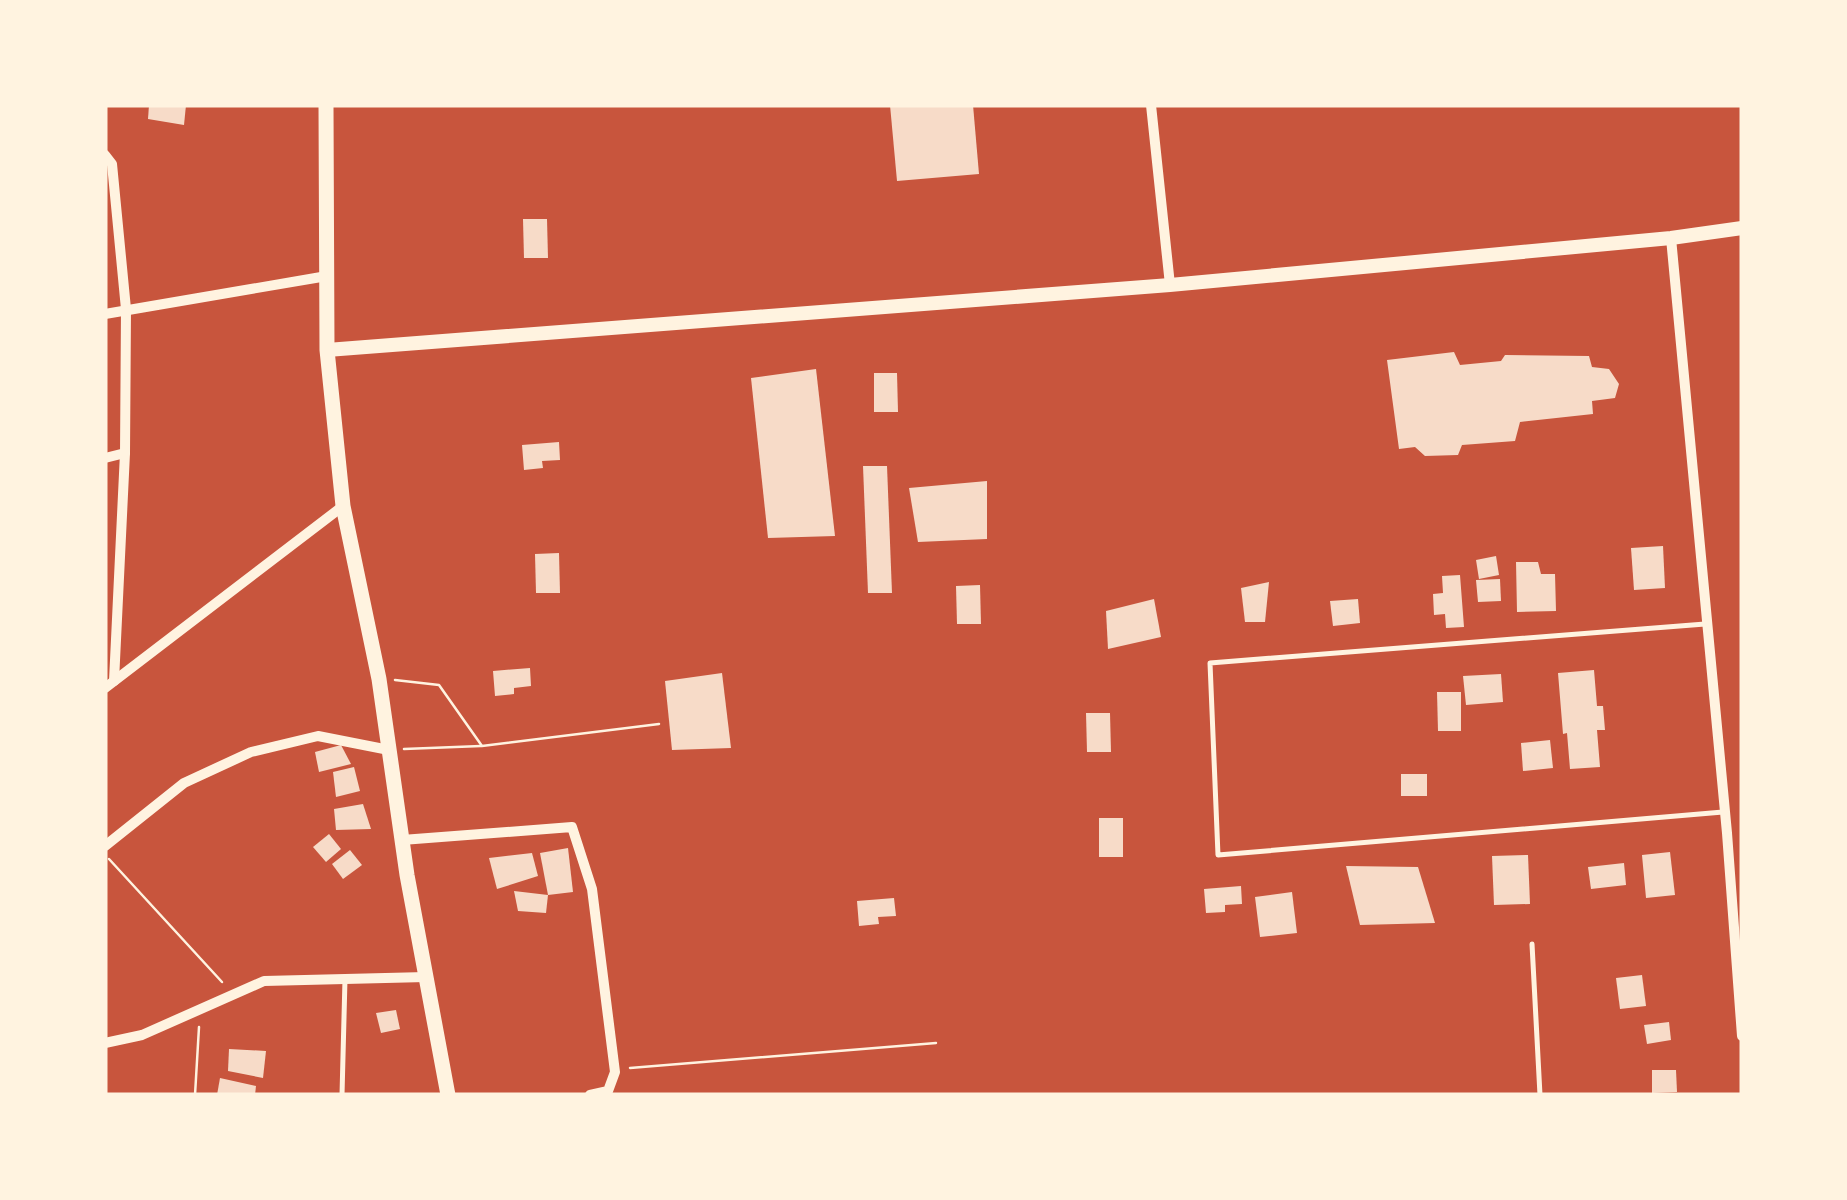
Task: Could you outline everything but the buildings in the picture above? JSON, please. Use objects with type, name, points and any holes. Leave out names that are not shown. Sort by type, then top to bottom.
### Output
[{"type":"main road","points":[[326,105],[327,350],[342,506],[379,679],[402,840],[448,1095]]},
{"type":"main road","points":[[327,350],[1170,285],[1742,228]]},
{"type":"street","points":[[1151,105],[1170,285]]},
{"type":"street","points":[[105,156],[112,164],[126,309],[124,452],[109,684]]},
{"type":"street","points":[[1671,238],[1740,973],[1742,1036]]},
{"type":"street","points":[[105,314],[327,276]]},
{"type":"street","points":[[105,458],[124,452]]},
{"type":"street","points":[[109,684],[342,506]]},
{"type":"street","points":[[105,846],[184,784],[252,752],[318,736],[389,750]]},
{"type":"street","points":[[402,840],[572,827],[592,888],[615,1072],[608,1091],[590,1095]]},
{"type":"street","points":[[105,1043],[142,1035],[264,981],[426,977]]},
{"type":"lane","points":[[1708,624],[1210,663],[1218,854],[1725,812]]},
{"type":"lane","points":[[1532,944],[1540,1095]]},
{"type":"lane","points":[[342,1095],[345,979]]},
{"type":"path","points":[[379,679],[439,684],[482,746]]},
{"type":"path","points":[[389,750],[482,746],[659,724]]},
{"type":"path","points":[[105,854],[234,995]]},
{"type":"path","points":[[195,1095],[200,1010]]},
{"type":"path","points":[[622,1069],[936,1043]]}]
